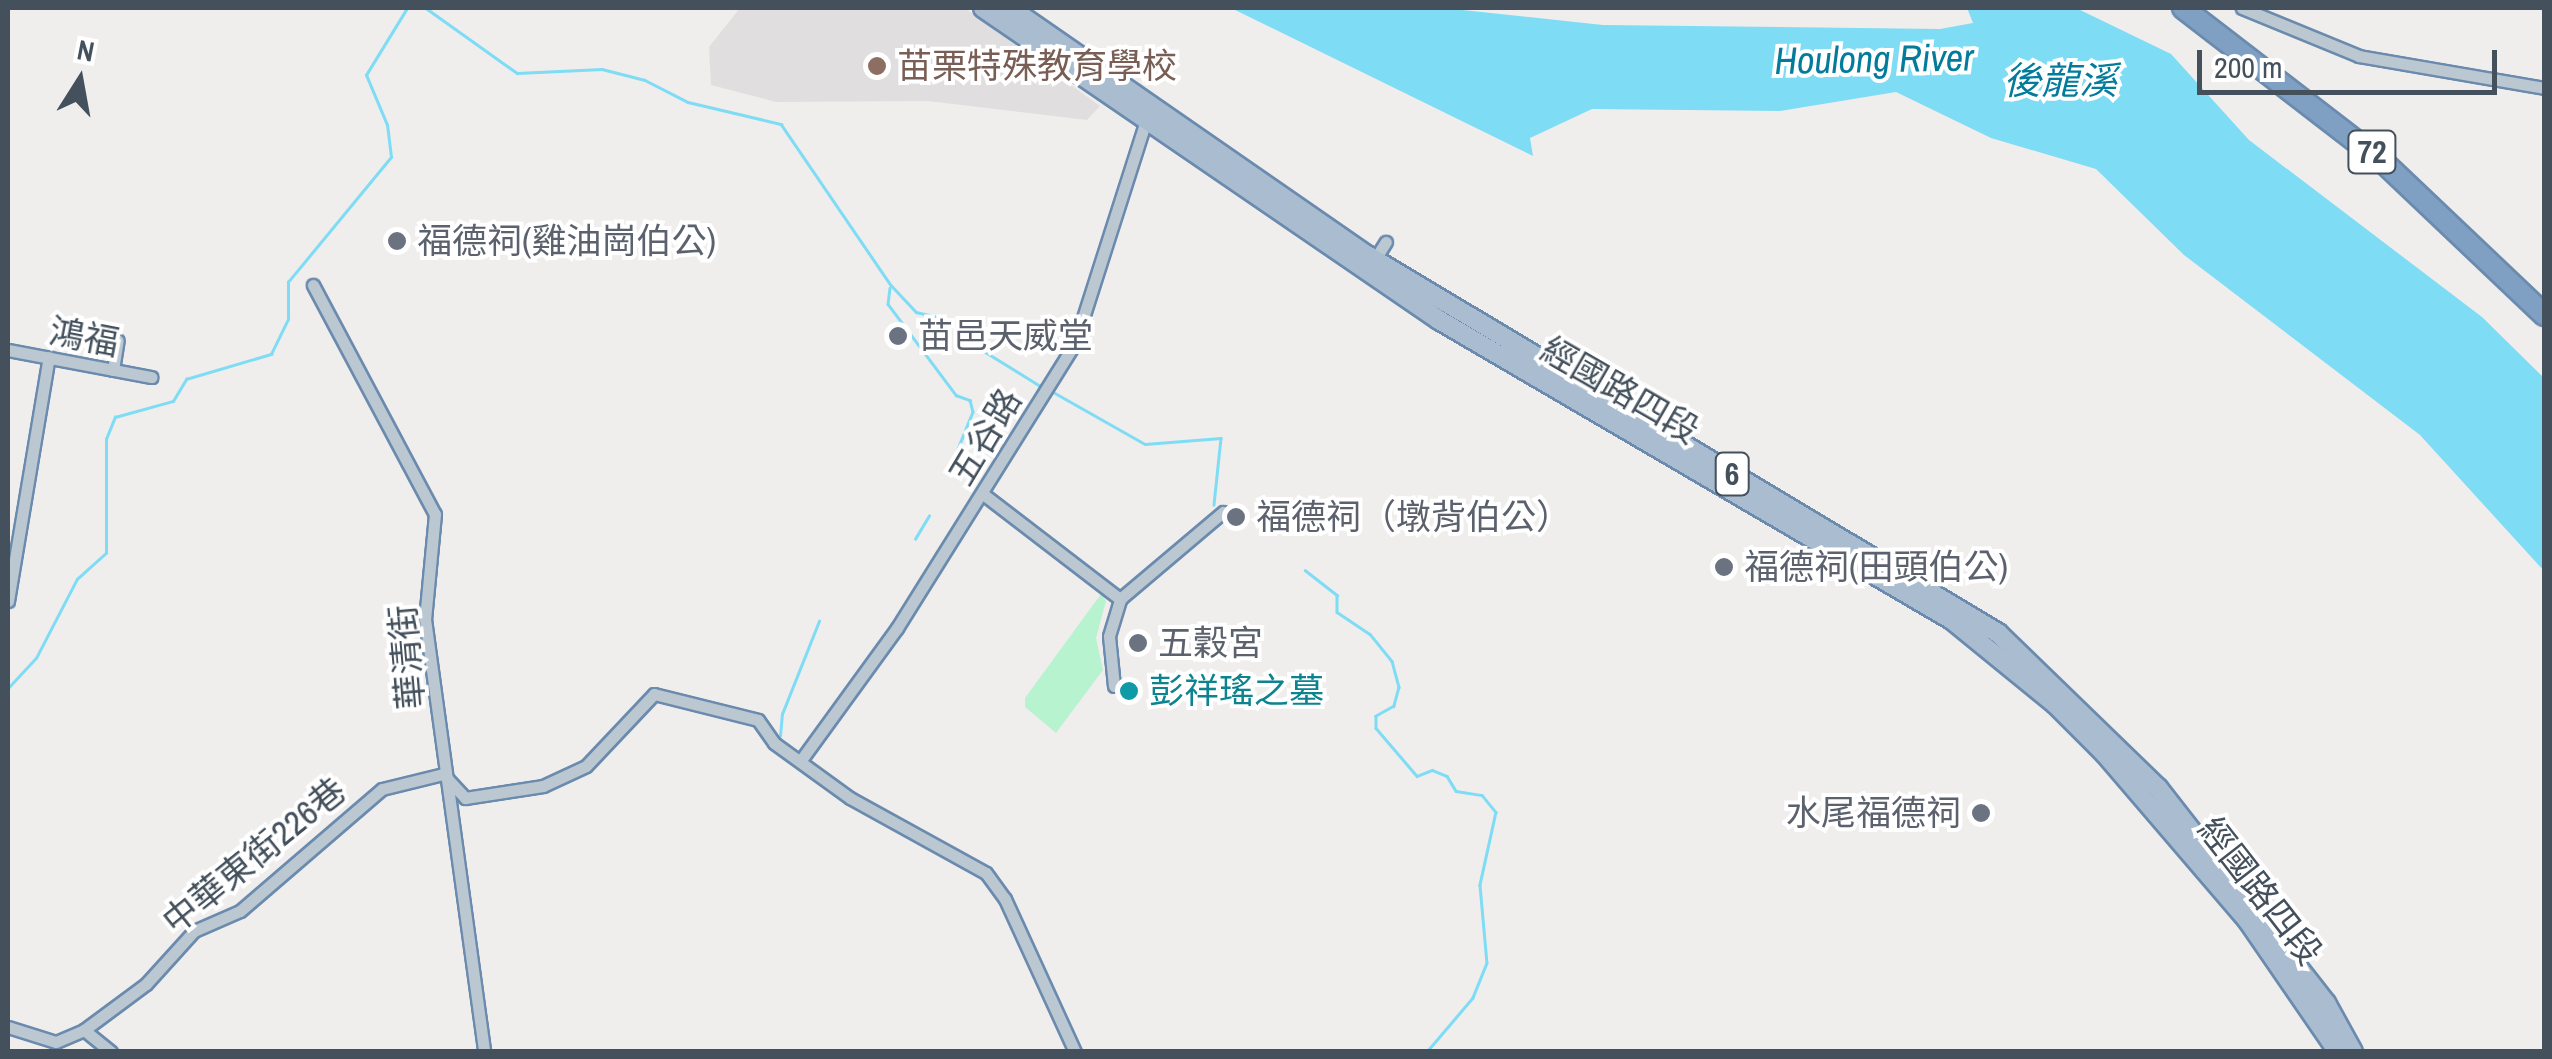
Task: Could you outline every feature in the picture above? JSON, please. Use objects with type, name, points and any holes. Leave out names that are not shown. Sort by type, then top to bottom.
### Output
[{"type":"highway","name":"72","points":[[2183,8],[2369,150],[2544,315]]},
{"type":"highway","name":"72","points":[[2206,8],[2310,84],[2544,298]]},
{"type":"main road","name":"經國路四段","points":[[983,8],[1371,266],[1998,633],[2088,714],[2232,881],[2326,1003],[2353,1052]]},
{"type":"main road","name":"經國路四段","points":[[1010,8],[1148,117]]},
{"type":"main road","name":"經國路四段","points":[[1720,467],[1952,620],[2055,704],[2248,921],[2338,1052]]},
{"type":"street","points":[[2242,8],[2371,59],[2544,88]]},
{"type":"street","name":"五谷路","points":[[801,760],[983,494],[1087,317],[1148,117]]},
{"type":"street","points":[[1371,266],[1386,242]]},
{"type":"street","name":"華清街","points":[[313,285],[435,514],[426,620],[443,774],[484,1052]]},
{"type":"street","points":[[114,370],[118,340]]},
{"type":"street","name":"鴻福","points":[[8,350],[151,377]]},
{"type":"street","points":[[8,601],[49,358]]},
{"type":"street","points":[[983,494],[1120,599]]},
{"type":"street","points":[[1114,686],[1109,636],[1120,599],[1223,512]]},
{"type":"street","points":[[443,774],[464,798],[542,786],[586,766],[654,694],[758,720],[774,743],[850,798],[986,873],[1005,899],[1076,1052]]},
{"type":"street","name":"中華東街226巷","points":[[8,1027],[56,1042],[84,1030],[146,984],[194,930],[240,911],[382,789],[443,774]]},
{"type":"street","points":[[84,1030],[111,1052]]},
{"type":"shaded area","name":"苗栗特殊教育學校","points":[[740,8],[965,8],[1100,106],[1087,120],[928,101],[776,102],[711,85],[709,47]]},
{"type":"green space","points":[[1101,594],[1106,601],[1096,638],[1103,670],[1056,733],[1025,707],[1025,698]]},
{"type":"water","name":"後龍溪","points":[[1231,8],[1444,8],[1603,25],[1940,29],[1973,23],[1967,8],[2076,8],[2171,54],[2249,140],[2482,317],[2544,378],[2544,571],[2420,435],[2184,255],[2096,169],[1991,138],[1896,92],[1780,111],[1592,109],[1530,138],[1533,156]]},
{"type":"waterway","points":[[8,688],[36,658],[77,579],[106,553],[106,439],[115,417],[173,401],[186,379],[271,354],[288,319],[288,282],[391,157],[387,125],[366,75],[407,8]]},
{"type":"waterway","points":[[426,8],[517,73],[602,69],[645,80],[688,102],[781,124],[891,285],[916,312],[947,319],[966,340],[1039,385]]},
{"type":"waterway","points":[[890,288],[888,304],[956,395],[970,400],[973,412],[954,459]]},
{"type":"waterway","points":[[1055,393],[1145,444],[1221,438],[1214,505]]},
{"type":"waterway","points":[[915,539],[929,516]]},
{"type":"waterway","points":[[1305,570],[1337,595],[1337,612],[1370,634],[1392,661],[1399,687],[1394,706],[1376,716],[1376,728],[1417,776],[1432,770],[1447,776],[1456,791],[1482,795],[1496,812],[1480,885],[1487,963],[1473,998],[1427,1052]]},
{"type":"waterway","points":[[780,736],[782,714],[819,621]]},
{"type":"place","name":"苗栗特殊教育學校","points":[[877,66]]},
{"type":"place","name":"福德祠(雞油崗伯公)","points":[[397,241]]},
{"type":"place","name":"苗邑天威堂","points":[[898,336]]},
{"type":"place","name":"福德祠（墩背伯公）","points":[[1236,517]]},
{"type":"place","name":"福德祠(田頭伯公)","points":[[1724,567]]},
{"type":"place","name":"五穀宮","points":[[1138,643]]},
{"type":"place","name":"彭祥瑤之墓","points":[[1129,691]]},
{"type":"place","name":"水尾福德祠","points":[[1981,813]]},
{"type":"water label","name":"Houlong River","points":[[1874,59]]}]
